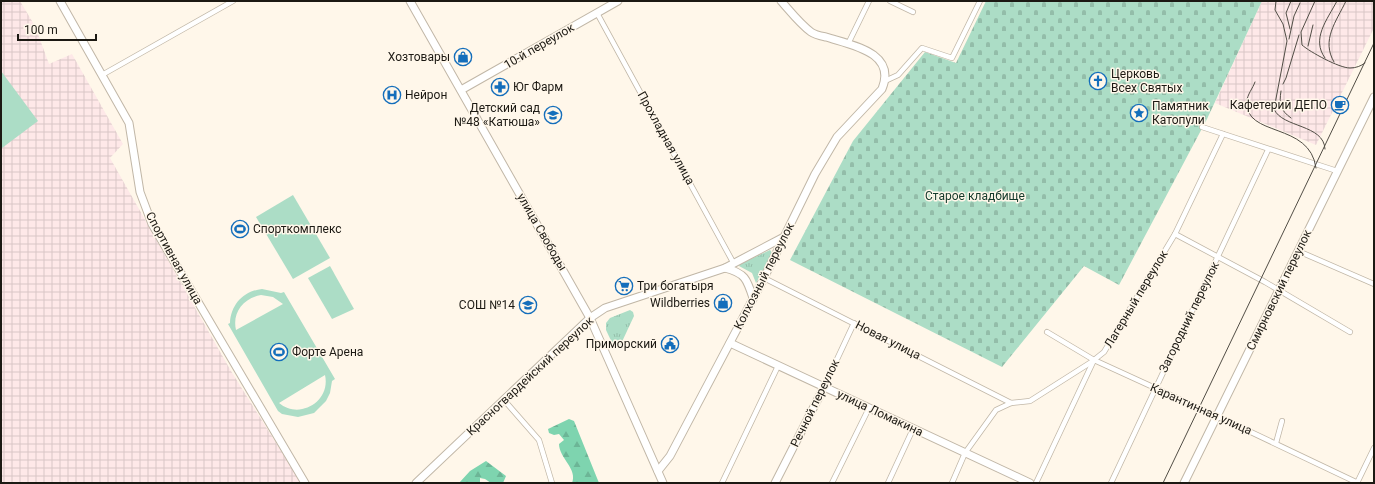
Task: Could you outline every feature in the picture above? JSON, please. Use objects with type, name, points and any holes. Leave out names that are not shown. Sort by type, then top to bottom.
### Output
[{"type":"main road","name":"Спортивная улица","points":[[60,1],[129,123],[140,192],[152,224],[305,483]]},
{"type":"main road","name":"улица Свободы","points":[[410,1],[590,318],[663,483]]},
{"type":"main road","name":"10-й переулок","points":[[461,90],[618,1]]},
{"type":"main road","points":[[781,1],[812,33],[848,44],[875,56],[882,64],[885,73],[885,81]]},
{"type":"main road","name":"Колхозный переулок","points":[[658,471],[670,456],[764,278],[782,238],[837,137],[882,89],[885,81]]},
{"type":"main road","name":"Смирновский переулок","points":[[1184,483],[1374,97]]},
{"type":"main road","name":"Красногвардейский переулок","points":[[416,483],[590,318],[605,308],[725,268],[782,238]]},
{"type":"main road","points":[[725,268],[739,272],[747,281],[753,298]]},
{"type":"main road","name":"улица Ломакина","points":[[730,343],[1030,483]]},
{"type":"main road","name":"Речной переулок","points":[[775,483],[824,387]]},
{"type":"street","points":[[102,75],[233,1]]},
{"type":"street","points":[[848,44],[869,1]]},
{"type":"street","points":[[890,1],[913,12]]},
{"type":"street","points":[[885,81],[898,75],[922,48],[952,58],[980,1]]},
{"type":"street","name":"Прохладная улица","points":[[597,13],[734,264]]},
{"type":"street","points":[[1202,128],[1337,171]]},
{"type":"street","name":"Лагерный переулок","points":[[1036,483],[1094,360],[1104,352],[1175,234],[1223,134]]},
{"type":"street","name":"Загородний переулок","points":[[1111,483],[1268,150]]},
{"type":"street","points":[[1175,234],[1279,290],[1350,332]]},
{"type":"street","points":[[1298,251],[1374,284]]},
{"type":"street","name":"Новая улица","points":[[764,278],[1011,404]]},
{"type":"street","name":"Речной переулок","points":[[824,387],[854,323]]},
{"type":"street","name":"Карантинная улица","points":[[1047,332],[1094,360],[1276,443],[1358,483]]},
{"type":"street","points":[[952,483],[966,453],[996,410],[1011,404],[1030,401],[1094,360]]},
{"type":"street","points":[[722,483],[778,366]]},
{"type":"street","points":[[504,400],[539,440],[552,483]]},
{"type":"street","points":[[832,483],[869,408]]},
{"type":"street","points":[[1276,443],[1282,421]]},
{"type":"street","points":[[888,483],[913,429]]},
{"type":"street","points":[[1358,483],[1374,448]]},
{"type":"shaded area","points":[[1,1],[20,1],[35,26],[49,64],[72,54],[123,144],[110,158],[231,371],[301,483],[1,483]]},
{"type":"shaded area","points":[[1262,1],[1374,1],[1374,28],[1316,145],[1215,103]]},
{"type":"green space","name":"Старое кладбище","points":[[986,1],[1262,1],[1207,119],[1119,285],[1084,266],[1002,367],[790,260],[853,141],[925,52],[956,63]]},
{"type":"green space","points":[[1,71],[38,121],[2,148],[1,147]]},
{"type":"green space","points":[[293,195],[330,258],[293,279],[256,217]]},
{"type":"green space","points":[[770,250],[773,254],[756,283],[752,273],[739,266],[740,264]]},
{"type":"green space","points":[[330,266],[354,309],[332,319],[308,278]]},
{"type":"green space","points":[[262,289],[281,293],[284,292],[335,379],[332,381],[330,393],[326,401],[314,413],[298,417],[282,414],[278,411],[228,324],[230,323],[236,304],[244,296],[255,290]],"holes":[[[261,295],[273,297],[283,304],[236,330],[235,324],[237,312],[240,307],[249,299]],[[325,375],[326,385],[323,393],[312,406],[295,410],[287,408],[279,403]]]},
{"type":"green space","points":[[630,310],[633,312],[634,316],[620,346],[614,347],[606,330],[606,323],[610,318]]},
{"type":"green space","points":[[569,419],[574,421],[599,483],[572,483],[573,478],[571,468],[562,454],[559,444],[564,440],[559,434],[554,435],[549,433],[548,429]]},
{"type":"green space","points":[[486,461],[506,476],[503,483],[491,483],[480,478],[480,483],[459,483],[470,471]]},
{"type":"tram line","points":[[1276,1],[1275,10],[1283,24],[1287,41],[1274,109],[1278,115],[1285,120],[1311,130],[1318,135],[1323,141],[1325,149]]},
{"type":"tram line","points":[[1290,29],[1286,13],[1291,1]]},
{"type":"tram line","points":[[1315,1],[1301,32],[1302,45],[1311,52],[1345,67],[1356,67],[1365,63]]},
{"type":"tram line","points":[[1325,58],[1321,51],[1320,37],[1325,22],[1337,1]]},
{"type":"tram line","points":[[1334,62],[1330,54],[1329,39],[1334,24],[1346,1]]},
{"type":"tram line","points":[[1289,39],[1294,16],[1300,3]]},
{"type":"tram line","points":[[1308,46],[1313,25]]},
{"type":"tram line","points":[[1283,84],[1299,35]]},
{"type":"tram line","points":[[1163,483],[1374,43]]},
{"type":"tram line","points":[[1255,82],[1247,99],[1249,113],[1256,120],[1266,126],[1291,136],[1302,143],[1311,153],[1316,168]]},
{"type":"tram line","points":[[1281,91],[1280,100],[1282,109],[1291,118]]},
{"type":"place","name":"Хозтовары","points":[[463,57]]},
{"type":"place","name":"Церковь Всех Святых","points":[[1098,81]]},
{"type":"place","name":"Юг Фарм","points":[[500,87]]},
{"type":"place","name":"Нейрон","points":[[392,95]]},
{"type":"place","name":"Кафетерий ДЕПО","points":[[1340,105]]},
{"type":"place","name":"Памятник Катопули","points":[[1139,113]]},
{"type":"place","name":"Детский сад №48 «Катюша»","points":[[553,115]]},
{"type":"place","name":"Спорткомплекс","points":[[240,229]]},
{"type":"place","name":"Три богатыря","points":[[624,286]]},
{"type":"place","name":"Wildberries","points":[[723,303]]},
{"type":"place","name":"СОШ №14","points":[[528,305]]},
{"type":"place","name":"Приморский","points":[[670,344]]},
{"type":"place","name":"Форте Арена","points":[[279,352]]}]
